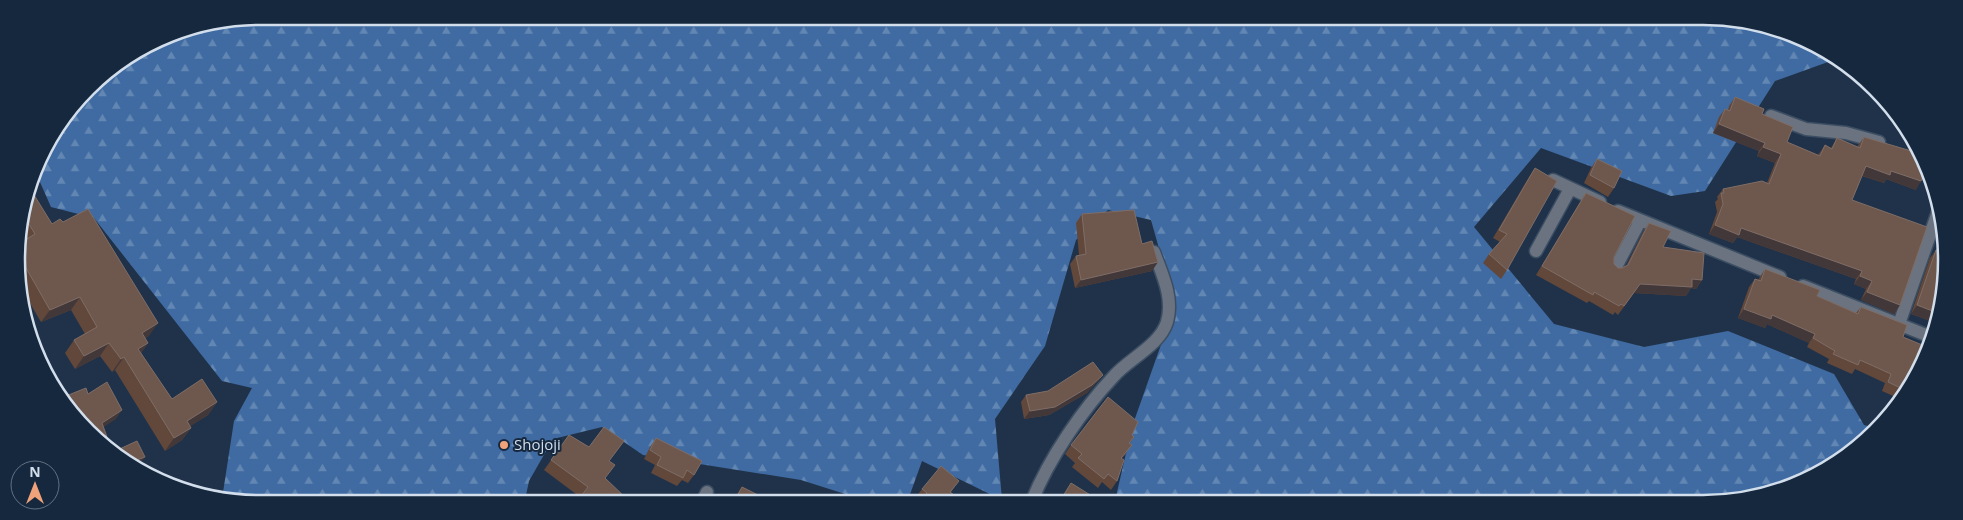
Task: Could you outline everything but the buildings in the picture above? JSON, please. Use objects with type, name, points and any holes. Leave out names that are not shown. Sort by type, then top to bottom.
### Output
[{"type":"street","points":[[1771,116],[1806,129],[1846,133],[1891,146]]},
{"type":"street","points":[[1552,180],[1640,221],[1926,335]]},
{"type":"street","points":[[1536,251],[1570,189]]},
{"type":"street","points":[[1614,269],[1640,221]]},
{"type":"street","points":[[1899,324],[1930,249],[1935,226]]},
{"type":"street","points":[[1035,495],[1059,447],[1114,376],[1158,338],[1167,323],[1170,304],[1154,252]]},
{"type":"green space","points":[[260,25],[1703,25],[1734,27],[1779,37],[1807,49],[1829,62],[1775,81],[1705,191],[1671,196],[1541,148],[1474,227],[1554,324],[1644,347],[1728,331],[1834,374],[1864,425],[1869,426],[1834,455],[1807,471],[1779,483],[1734,493],[1703,495],[1116,495],[1132,427],[1175,305],[1151,220],[1108,210],[1076,240],[1045,346],[995,419],[1002,495],[992,495],[922,461],[910,495],[848,495],[801,480],[643,455],[602,427],[553,439],[529,481],[526,495],[260,495],[229,493],[223,492],[234,421],[252,388],[222,381],[94,218],[51,207],[39,180],[56,142],[83,105],[105,83],[142,56],[184,37],[229,27]]},
{"type":"place","name":"Shojoji","points":[[504,445]]}]
